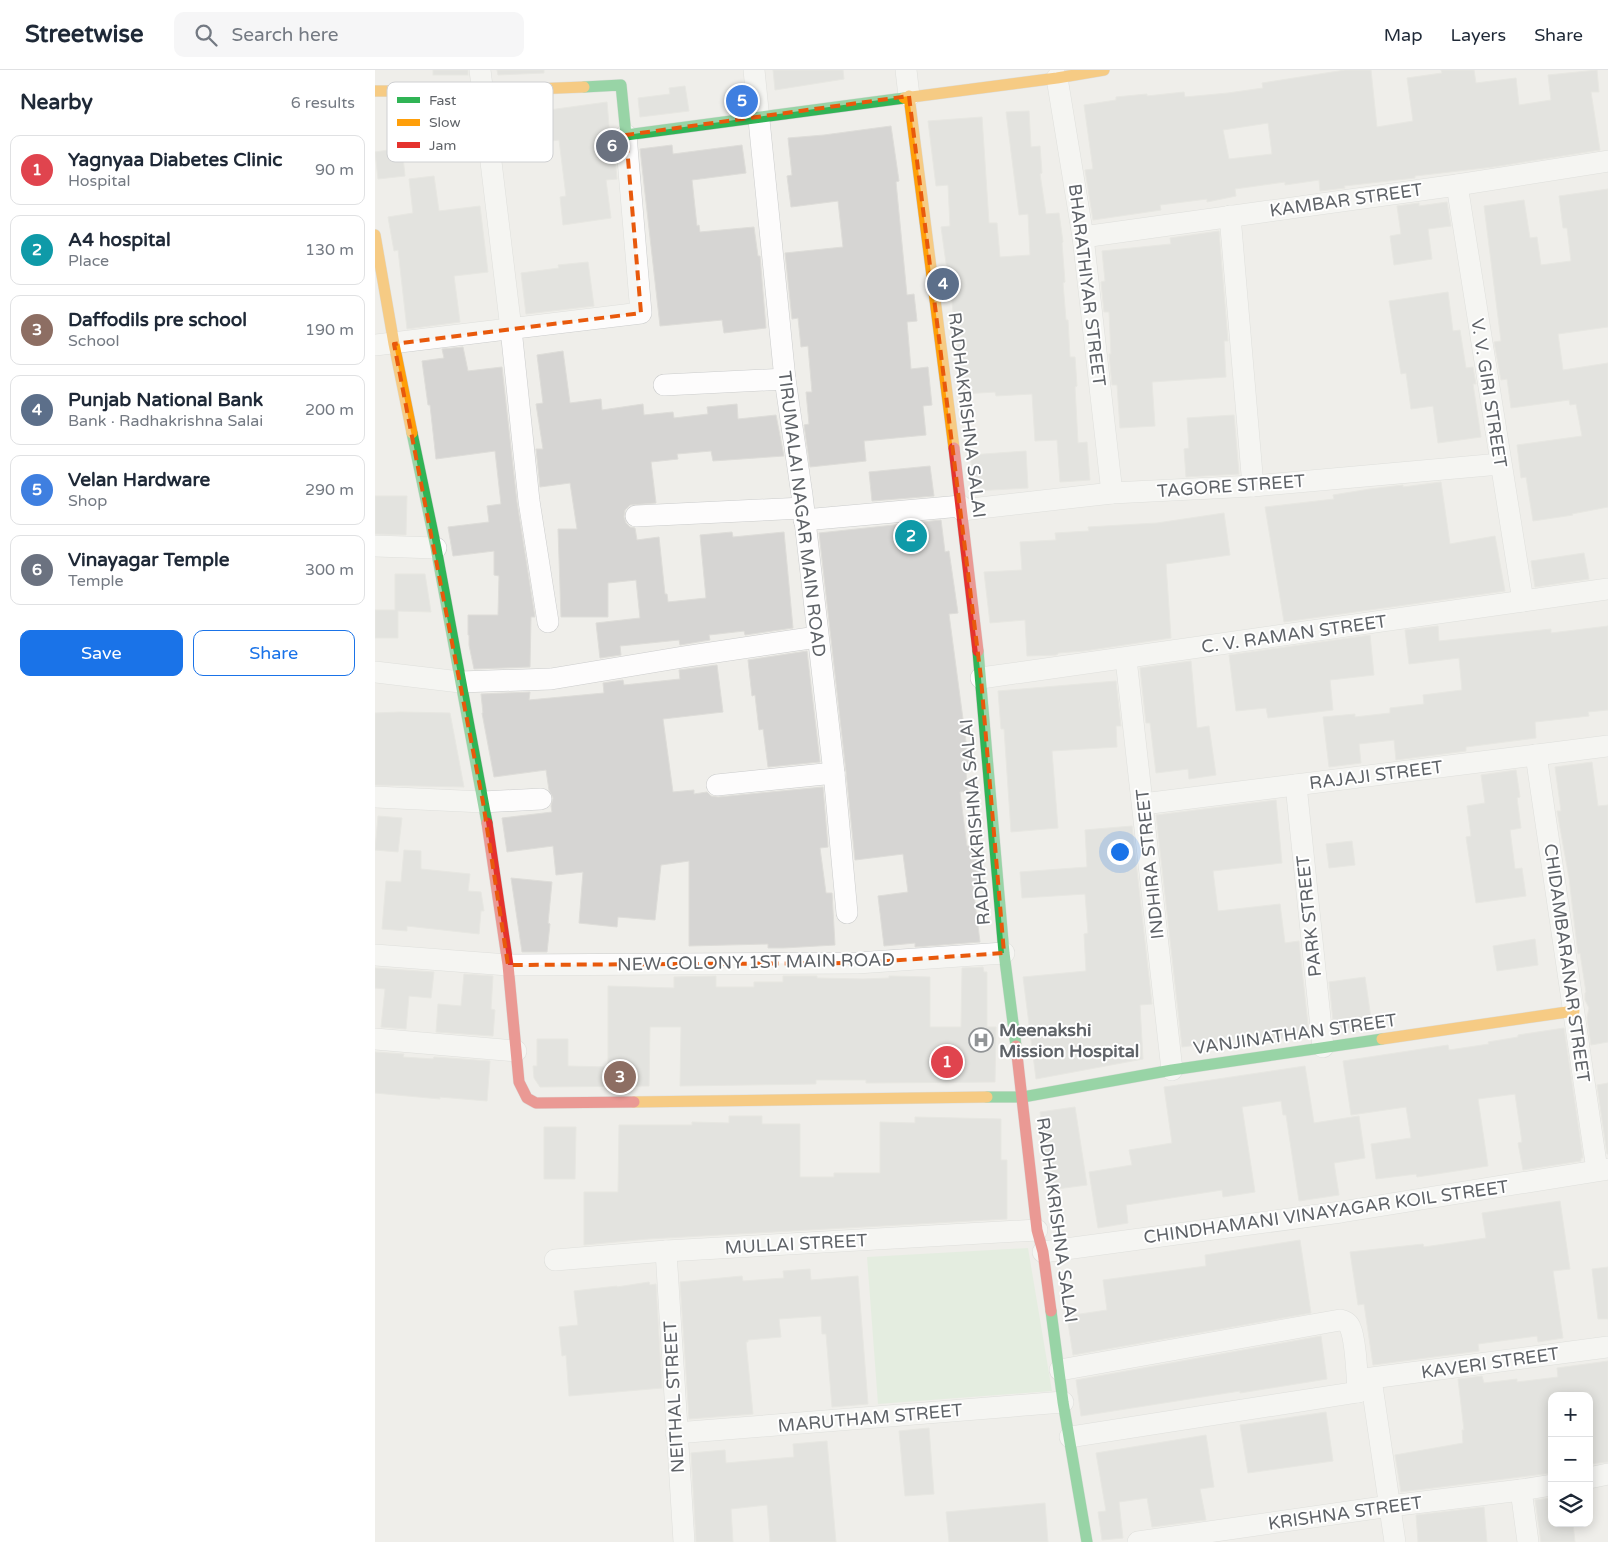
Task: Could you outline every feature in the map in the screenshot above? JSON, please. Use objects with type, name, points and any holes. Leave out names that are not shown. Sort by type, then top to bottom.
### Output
[{"type":"street","name":"TIRUMALAI NAGAR MAIN ROAD","points":[[754,70],[785,379],[804,514],[834,773],[847,913]]},
{"type":"street","points":[[906,70],[909,96]]},
{"type":"street","points":[[626,135],[909,96],[1057,78],[1104,70]]},
{"type":"street","points":[[385,344],[641,312],[620,78],[482,80],[463,82]]},
{"type":"street","name":"BHARATHIYAR STREET","points":[[1057,78],[1083,237],[1113,493]]},
{"type":"street","name":"RADHAKRISHNA SALAI","points":[[909,96],[962,508],[981,678],[1004,953],[1023,1097],[1037,1230],[1043,1252],[1063,1402],[1087,1542]]},
{"type":"street","name":"KAMBAR STREET","points":[[1083,237],[1457,185],[1608,161]]},
{"type":"street","points":[[492,162],[529,502],[547,622]]},
{"type":"street","name":"V. V. GIRI STREET","points":[[1457,185],[1523,601]]},
{"type":"street","points":[[1230,216],[1253,486]]},
{"type":"street","name":"VANJINATHAN STREET","points":[[375,235],[385,344],[436,548],[483,802],[508,965],[519,1082],[527,1098],[536,1102],[1023,1097],[1172,1070],[1574,1011]]},
{"type":"street","points":[[664,384],[785,379]]},
{"type":"street","name":"TAGORE STREET","points":[[636,516],[804,514],[962,508],[1113,493],[1253,486],[1500,464]]},
{"type":"street","points":[[375,546],[436,548]]},
{"type":"street","name":"C. V. RAMAN STREET","points":[[981,678],[1126,659],[1608,589]]},
{"type":"street","points":[[375,672],[460,682],[551,679],[683,656],[817,637]]},
{"type":"street","name":"INDHIRA STREET","points":[[1126,659],[1172,1070]]},
{"type":"street","name":"RAJAJI STREET","points":[[1143,804],[1608,746]]},
{"type":"street","name":"CHIDAMBARANAR STREET","points":[[1537,755],[1574,1011],[1603,1170]]},
{"type":"street","points":[[717,785],[834,773]]},
{"type":"street","name":"PARK STREET","points":[[1296,785],[1323,1047]]},
{"type":"street","points":[[375,797],[483,802],[541,799]]},
{"type":"street","name":"NEW COLONY 1ST MAIN ROAD","points":[[375,955],[508,965],[857,963],[1004,953]]},
{"type":"street","points":[[375,1039],[516,1050]]},
{"type":"street","name":"CHINDHAMANI VINAYAGAR KOIL STREET","points":[[1043,1252],[1341,1212],[1603,1170]]},
{"type":"street","name":"MULLAI STREET","points":[[555,1260],[666,1251],[1037,1230]]},
{"type":"street","name":"NEITHAL STREET","points":[[666,1251],[684,1542]]},
{"type":"street","points":[[1060,1370],[1340,1320],[1345,1321],[1350,1326],[1356,1364],[1364,1386],[1390,1506],[1395,1542]]},
{"type":"street","name":"KAVERI STREET","points":[[1070,1436],[1608,1347]]},
{"type":"street","name":"MARUTHAM STREET","points":[[677,1433],[1063,1402]]},
{"type":"street","points":[[1593,1477],[1608,1474]]},
{"type":"street","name":"KRISHNA STREET","points":[[1138,1542],[1548,1485]]},
{"type":"street","points":[[1521,1490],[1528,1542]]},
{"type":"highlighted area","points":[[909,96],[981,678],[1004,953],[857,963],[508,965],[483,802],[394,344],[641,313],[626,135]]},
{"type":"green space","points":[[1028,1248],[1052,1391],[878,1404],[867,1257]]},
{"type":"building","points":[[433,70],[468,70],[468,75],[433,75]]},
{"type":"building","points":[[497,70],[544,70],[544,73],[498,75]]},
{"type":"building","points":[[773,70],[843,70],[844,79],[775,90]]},
{"type":"building","points":[[1345,70],[1371,70],[1377,127],[1413,121],[1407,78],[1442,73],[1441,70],[1474,70],[1476,83],[1516,78],[1519,105],[1551,100],[1548,75],[1597,70],[1599,92],[1591,92],[1600,150],[1320,191],[1319,180],[1285,185],[1285,182],[1235,189],[1236,196],[1207,202],[1207,199],[1160,205],[1161,210],[1093,220],[1085,170],[1093,169],[1084,105],[1116,100],[1116,97],[1147,94],[1147,96],[1184,92],[1185,97],[1228,93],[1263,88],[1262,83]],"holes":[[[1268,123],[1272,154],[1229,159],[1223,130]]]},
{"type":"building","points":[[685,86],[689,111],[640,117],[638,98],[670,94],[669,88]]},
{"type":"building","points":[[607,102],[610,137],[614,145],[617,179],[606,180],[611,218],[563,225],[560,197],[566,196],[559,140],[553,141],[553,109]]},
{"type":"building","points":[[1029,111],[1031,147],[1040,146],[1042,173],[1040,174],[1046,214],[1059,213],[1063,242],[1065,282],[1063,283],[1070,357],[1075,357],[1078,443],[1087,442],[1090,480],[1060,482],[1057,440],[1035,441],[1032,394],[996,396],[995,392],[963,394],[941,227],[950,226],[948,185],[936,186],[928,121],[982,117],[989,223],[997,223],[1000,257],[1030,255],[1028,214],[1019,215],[1006,112]]},
{"type":"building","points":[[891,126],[899,181],[896,182],[907,295],[914,294],[917,321],[907,322],[911,369],[928,367],[932,405],[923,406],[926,435],[864,441],[866,461],[810,467],[804,425],[809,424],[806,392],[812,392],[808,346],[801,347],[798,318],[792,319],[785,253],[843,247],[838,201],[791,207],[787,176],[792,175],[788,138]]},
{"type":"building","points":[[672,145],[673,154],[742,145],[746,173],[692,180],[697,226],[699,225],[700,232],[754,227],[758,256],[760,256],[766,328],[724,333],[722,320],[660,326],[640,149]]},
{"type":"building","points":[[387,150],[387,162],[404,162],[405,176],[378,179],[375,152]]},
{"type":"building","points":[[434,176],[439,211],[480,206],[488,272],[454,276],[460,322],[407,329],[398,250],[394,251],[388,217],[413,213],[409,179]]},
{"type":"building","points":[[1608,189],[1608,327],[1558,334],[1563,370],[1608,363],[1608,507],[1533,521],[1526,477],[1521,478],[1517,445],[1582,436],[1576,404],[1570,405],[1569,400],[1511,408],[1507,379],[1501,380],[1494,342],[1501,341],[1484,206],[1524,200],[1530,238],[1537,237],[1541,265],[1571,261],[1567,228],[1563,228],[1559,196]]},
{"type":"building","points":[[1447,202],[1451,226],[1428,229],[1432,259],[1394,265],[1390,236],[1401,234],[1397,206],[1419,203],[1419,206]]},
{"type":"building","points":[[1219,231],[1228,341],[1224,341],[1226,377],[1152,382],[1155,426],[1120,428],[1117,385],[1112,385],[1109,354],[1111,354],[1109,312],[1104,312],[1101,282],[1105,281],[1102,251],[1171,244],[1170,238]]},
{"type":"building","points":[[588,262],[594,306],[526,314],[521,273],[559,268],[558,265]]},
{"type":"building","points":[[1448,292],[1453,331],[1460,330],[1466,368],[1473,367],[1476,384],[1473,384],[1481,437],[1438,443],[1433,406],[1411,409],[1406,373],[1401,374],[1389,301]]},
{"type":"building","points":[[463,347],[468,371],[502,367],[517,502],[535,617],[531,617],[530,667],[474,669],[469,645],[468,615],[498,615],[499,576],[494,575],[494,551],[453,556],[448,527],[489,522],[487,506],[501,504],[495,451],[436,459],[430,405],[428,405],[422,361],[444,358],[442,349]]},
{"type":"building","points":[[563,351],[570,403],[601,399],[602,410],[643,404],[644,415],[673,412],[674,418],[708,414],[707,407],[737,404],[738,419],[776,415],[784,456],[713,461],[711,451],[677,454],[678,459],[651,462],[656,503],[630,505],[625,510],[624,517],[630,527],[635,528],[637,540],[659,537],[665,594],[667,594],[668,602],[706,598],[700,535],[732,532],[733,537],[784,532],[793,628],[745,635],[744,631],[709,635],[710,640],[680,645],[679,640],[620,646],[621,655],[600,658],[596,623],[640,618],[636,580],[608,583],[608,617],[561,617],[558,529],[577,529],[570,483],[540,487],[536,449],[543,449],[536,404],[543,403],[537,355]]},
{"type":"building","points":[[1234,415],[1239,474],[1186,477],[1184,449],[1189,448],[1187,418]]},
{"type":"building","points":[[1026,451],[1028,488],[975,491],[970,455]]},
{"type":"building","points":[[930,466],[934,496],[872,501],[869,472]]},
{"type":"building","points":[[1441,482],[1450,544],[1495,536],[1505,591],[1284,622],[1265,507],[1334,499],[1333,495],[1370,489]]},
{"type":"building","points":[[375,496],[407,496],[406,535],[375,534]]},
{"type":"building","points":[[1224,513],[1230,555],[1166,564],[1171,638],[1058,653],[1056,655],[1027,656],[1025,620],[990,623],[984,572],[1022,570],[1020,542],[1056,540],[1055,533],[1089,531],[1088,527],[1157,523]]},
{"type":"building","points":[[941,520],[945,552],[949,551],[958,613],[949,614],[969,764],[965,764],[968,791],[960,792],[967,846],[975,845],[980,886],[973,886],[980,942],[915,947],[915,943],[884,946],[878,896],[908,892],[903,854],[855,860],[819,533]]},
{"type":"building","points":[[1584,553],[1589,579],[1535,587],[1531,561]]},
{"type":"building","points":[[395,574],[425,574],[431,612],[398,611],[398,638],[375,638],[375,610],[395,610]]},
{"type":"building","points":[[1438,626],[1439,641],[1551,629],[1551,633],[1608,626],[1608,710],[1588,712],[1589,716],[1535,722],[1536,738],[1466,747],[1466,751],[1396,760],[1394,740],[1359,744],[1361,763],[1329,767],[1323,717],[1355,714],[1355,717],[1390,713],[1390,708],[1424,704],[1423,695],[1462,690],[1459,658],[1409,664],[1405,630]]},
{"type":"building","points":[[1370,635],[1374,675],[1330,680],[1333,710],[1268,718],[1266,708],[1236,711],[1229,655]]},
{"type":"building","points":[[807,651],[820,762],[768,767],[763,729],[759,730],[755,695],[752,696],[748,660]]},
{"type":"building","points":[[1191,661],[1197,728],[1209,726],[1216,775],[1189,779],[1188,769],[1156,773],[1150,723],[1146,723],[1140,668]]},
{"type":"building","points":[[717,665],[723,712],[663,719],[673,792],[694,790],[694,794],[707,792],[711,796],[718,797],[823,787],[828,847],[820,848],[826,893],[832,893],[835,945],[783,948],[768,948],[768,944],[689,946],[689,861],[661,865],[655,920],[618,917],[617,927],[579,923],[583,872],[556,875],[553,846],[507,852],[502,818],[552,812],[553,798],[549,790],[546,770],[494,777],[482,713],[481,694],[530,692],[529,700],[604,693],[603,683],[623,680],[624,685],[680,679],[679,670]]},
{"type":"building","points":[[1116,681],[1121,726],[1116,726],[1117,747],[1052,751],[1058,828],[1011,832],[1004,729],[1001,729],[998,691]]},
{"type":"building","points":[[375,713],[450,713],[464,787],[375,785]]},
{"type":"building","points":[[1592,762],[1598,806],[1608,805],[1608,1042],[1591,1045],[1587,1018],[1589,1008],[1585,1000],[1586,992],[1580,953],[1578,954],[1569,878],[1557,811],[1561,811],[1555,767]]},
{"type":"building","points":[[1516,770],[1520,797],[1517,798],[1521,828],[1510,830],[1515,869],[1522,868],[1526,896],[1476,903],[1466,837],[1471,836],[1467,806],[1485,803],[1481,775]]},
{"type":"building","points":[[1276,800],[1282,863],[1213,871],[1218,911],[1280,904],[1285,943],[1299,941],[1309,1034],[1251,1043],[1250,1038],[1182,1047],[1156,815]]},
{"type":"building","points":[[378,816],[402,818],[398,852],[375,850]]},
{"type":"building","points":[[1132,826],[1152,1004],[1140,1005],[1143,1059],[1036,1079],[1023,977],[1086,971],[1084,934],[1088,933],[1085,894],[1022,898],[1020,872],[1087,867],[1085,830]]},
{"type":"building","points":[[1352,841],[1355,865],[1329,868],[1326,844]]},
{"type":"building","points":[[404,850],[421,851],[421,869],[470,874],[468,891],[481,892],[484,911],[481,911],[479,934],[407,926],[407,931],[382,929],[386,881],[401,882]]},
{"type":"building","points":[[511,878],[552,882],[547,952],[522,952]]},
{"type":"building","points":[[1535,939],[1538,965],[1497,971],[1493,946]]},
{"type":"building","points":[[983,967],[984,972],[987,972],[987,1027],[996,1027],[995,1082],[866,1083],[866,1080],[816,1080],[816,1084],[680,1086],[681,1027],[650,1027],[649,1086],[540,1087],[534,1078],[533,1066],[537,1066],[537,1039],[568,1039],[568,1066],[608,1067],[608,986],[674,988],[674,977],[716,976],[716,987],[754,987],[754,982],[783,982],[783,976],[863,979],[889,978],[889,976],[930,977],[930,1027],[961,1027],[962,968]]},
{"type":"building","points":[[375,968],[434,972],[431,998],[409,996],[406,1029],[381,1027],[385,989],[375,988]]},
{"type":"building","points":[[464,974],[493,976],[491,1009],[495,1010],[493,1036],[436,1032],[438,1004],[461,1006]]},
{"type":"building","points":[[1365,977],[1372,1025],[1334,1030],[1329,982]]},
{"type":"building","points":[[1564,1028],[1583,1158],[1581,1158],[1581,1161],[1523,1170],[1518,1143],[1522,1142],[1515,1094],[1478,1099],[1488,1166],[1417,1177],[1416,1174],[1376,1179],[1371,1144],[1411,1138],[1406,1107],[1351,1115],[1343,1061],[1448,1045],[1449,1050],[1489,1044],[1488,1042],[1518,1037],[1518,1035]]},
{"type":"building","points":[[375,1052],[404,1054],[403,1057],[490,1061],[487,1101],[375,1093]]},
{"type":"building","points":[[1305,1066],[1314,1123],[1359,1116],[1365,1158],[1334,1163],[1339,1195],[1299,1201],[1286,1115],[1283,1115],[1281,1101],[1242,1107],[1255,1192],[1223,1197],[1222,1190],[1126,1205],[1128,1223],[1098,1228],[1089,1172],[1132,1165],[1129,1150],[1172,1143],[1164,1087]]},
{"type":"building","points":[[1608,1083],[1608,1154],[1607,1154],[1597,1085]]},
{"type":"building","points":[[1075,1107],[1087,1185],[1049,1190],[1040,1112]]},
{"type":"building","points":[[729,1116],[762,1116],[762,1124],[800,1124],[800,1177],[834,1177],[834,1173],[880,1173],[880,1122],[915,1123],[915,1117],[1001,1119],[1001,1160],[1007,1160],[1007,1219],[648,1239],[584,1245],[584,1192],[618,1192],[619,1125],[692,1125],[692,1122],[729,1123]]},
{"type":"building","points":[[544,1127],[576,1127],[575,1179],[544,1179]]},
{"type":"building","points":[[1560,1201],[1570,1269],[1553,1271],[1563,1338],[1538,1342],[1537,1336],[1478,1344],[1479,1351],[1373,1365],[1364,1304],[1358,1305],[1350,1252],[1423,1244],[1424,1247],[1486,1238],[1482,1213]]},
{"type":"building","points":[[1300,1240],[1311,1313],[1073,1355],[1067,1316],[1107,1310],[1103,1280],[1206,1266],[1205,1255]]},
{"type":"building","points":[[1608,1267],[1608,1319],[1598,1319],[1592,1269]]},
{"type":"building","points":[[810,1269],[811,1280],[858,1276],[868,1404],[832,1407],[826,1334],[822,1334],[821,1316],[779,1319],[781,1337],[748,1340],[746,1342],[753,1414],[689,1419],[680,1282],[742,1276],[743,1281],[784,1278],[783,1271]]},
{"type":"building","points":[[649,1282],[650,1285],[656,1284],[662,1388],[569,1396],[566,1355],[562,1356],[559,1327],[578,1325],[574,1291]]},
{"type":"building","points":[[1321,1336],[1327,1379],[1081,1416],[1076,1380]]},
{"type":"building","points":[[1608,1361],[1608,1462],[1593,1464],[1593,1392],[1548,1392],[1548,1474],[1401,1492],[1395,1455],[1463,1443],[1462,1430],[1464,1430],[1458,1379],[1482,1376],[1484,1383],[1517,1379],[1517,1382],[1558,1377],[1557,1368]]},
{"type":"building","points":[[1326,1412],[1333,1461],[1248,1473],[1240,1425]]},
{"type":"building","points":[[929,1428],[934,1494],[905,1496],[899,1431]]},
{"type":"building","points":[[1206,1435],[1214,1487],[1200,1489],[1206,1520],[1152,1527],[1147,1498],[1119,1502],[1123,1538],[1102,1540],[1098,1512],[1106,1511],[1096,1453]]},
{"type":"building","points":[[827,1441],[836,1542],[770,1542],[767,1505],[731,1509],[733,1542],[696,1542],[691,1453],[725,1450],[726,1463],[794,1457],[793,1444]]},
{"type":"building","points":[[1548,1498],[1548,1527],[1573,1527],[1575,1542],[1541,1542],[1535,1500]]},
{"type":"building","points":[[1045,1503],[1048,1542],[949,1542],[946,1512]]},
{"type":"building","points":[[1484,1507],[1487,1542],[1418,1542],[1416,1515]]},
{"type":"traffic: fast","points":[[584,87],[621,85],[626,135],[904,98]]},
{"type":"traffic: fast","points":[[412,433],[436,548],[487,823]]},
{"type":"traffic: fast","points":[[978,651],[1004,953],[1016,1046]]},
{"type":"traffic: fast","points":[[987,1097],[1023,1097],[1172,1070],[1382,1039]]},
{"type":"traffic: fast","points":[[1051,1311],[1063,1402],[1087,1542]]},
{"type":"traffic: slow","points":[[904,98],[1104,70]]},
{"type":"traffic: slow","points":[[553,88],[584,87]]},
{"type":"traffic: slow","points":[[375,91],[387,91]]},
{"type":"traffic: slow","points":[[909,96],[954,448]]},
{"type":"traffic: slow","points":[[375,235],[412,433]]},
{"type":"traffic: slow","points":[[1382,1039],[1574,1011]]},
{"type":"traffic: slow","points":[[634,1102],[987,1097]]},
{"type":"traffic: jam","points":[[954,448],[978,651]]},
{"type":"traffic: jam","points":[[487,823],[508,965],[519,1082],[527,1098],[536,1103],[634,1102]]},
{"type":"traffic: jam","points":[[1016,1046],[1037,1230],[1043,1252],[1051,1311]]},
{"type":"place","name":"Velan Hardware","points":[[742,101]]},
{"type":"place","name":"Vinayagar Temple","points":[[612,146]]},
{"type":"place","name":"Punjab National Bank","points":[[943,284]]},
{"type":"place","name":"A4 hospital","points":[[911,536]]},
{"type":"place","name":"Meenakshi Mission Hospital","points":[[981,1040]]},
{"type":"place","name":"Yagnyaa Diabetes Clinic","points":[[947,1062]]},
{"type":"place","name":"Daffodils pre school","points":[[620,1077]]}]
